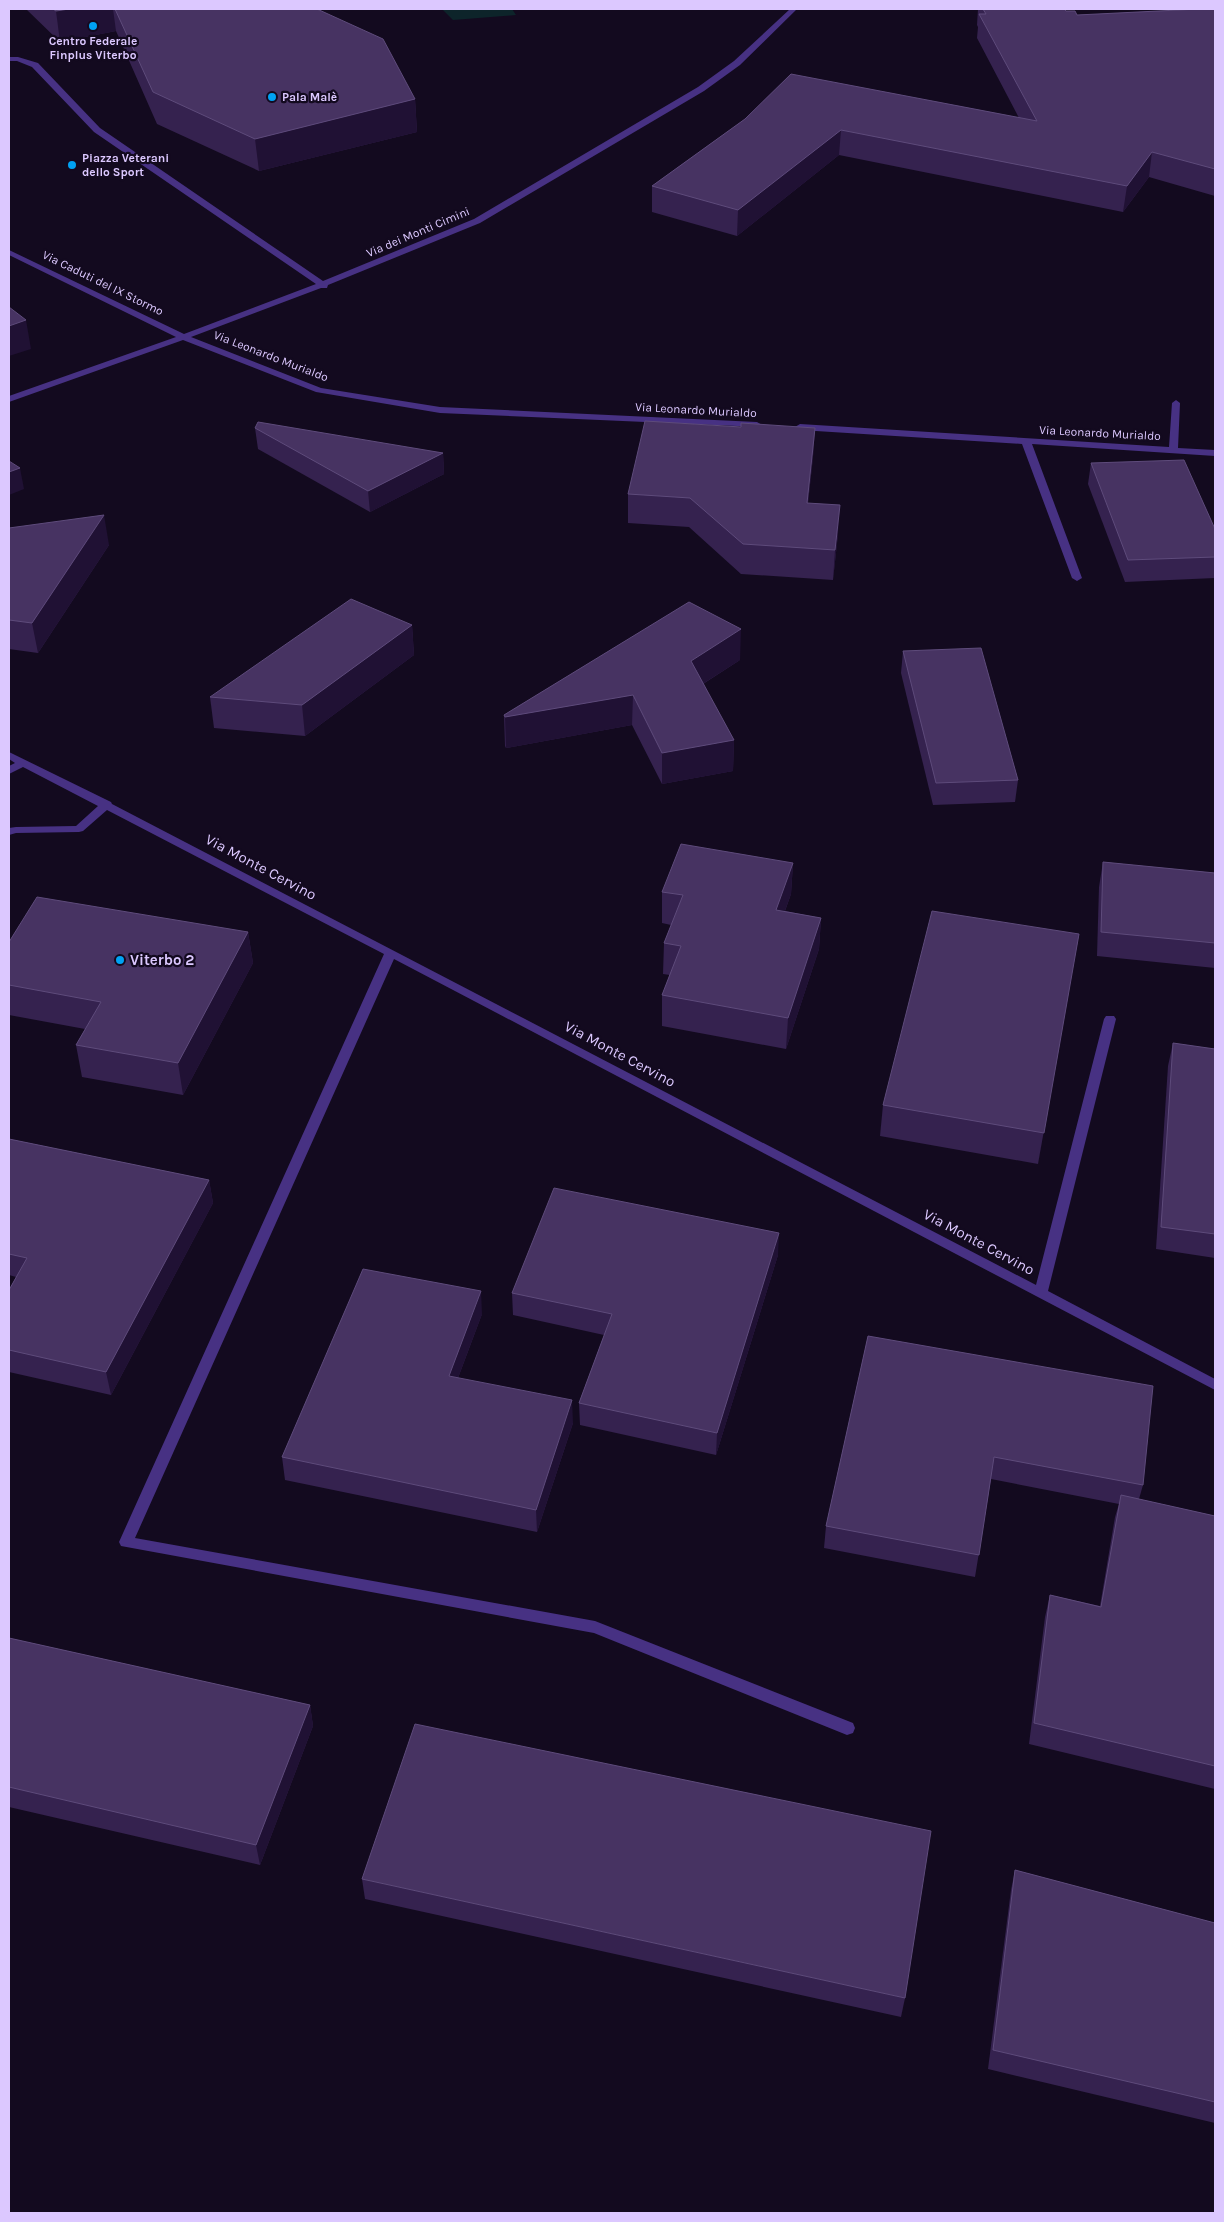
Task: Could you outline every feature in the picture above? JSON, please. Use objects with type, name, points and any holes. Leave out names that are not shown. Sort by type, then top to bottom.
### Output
[{"type":"street","name":"Via dei Monti Cimini","points":[[9,399],[186,338],[324,286],[477,221],[666,111],[737,63],[794,9]]},
{"type":"street","points":[[9,59],[18,59],[36,65],[97,130],[324,286]]},
{"type":"street","name":"Via Caduti del IX Stormo","points":[[9,252],[186,338]]},
{"type":"street","name":"Via Leonardo Murialdo","points":[[186,338],[318,390],[440,410],[771,426]]},
{"type":"street","points":[[1174,450],[1176,403]]},
{"type":"street","name":"Via Leonardo Murialdo","points":[[790,427],[1215,453]]},
{"type":"street","points":[[1026,441],[1077,578]]},
{"type":"street","name":"Via Monte Cervino","points":[[9,755],[107,804],[1215,1385]]},
{"type":"street","points":[[9,771],[22,763]]},
{"type":"street","points":[[9,832],[16,830],[79,829],[107,804]]},
{"type":"street","points":[[391,953],[126,1542],[595,1627],[847,1728]]},
{"type":"street","points":[[1041,1293],[1110,1019]]},
{"type":"green space","points":[[442,9],[512,9],[516,15],[453,20]]},
{"type":"building","points":[[53,9],[69,9],[56,11]]},
{"type":"building","name":"Pala Malè","points":[[115,9],[317,9],[383,39],[415,99],[255,139],[153,92]]},
{"type":"building","points":[[983,9],[1064,9],[1066,11],[1075,11],[1077,15],[1215,9],[1215,169],[1152,152],[1127,186],[841,130],[738,210],[652,186],[745,119],[791,74],[1037,121],[979,14],[986,14]]},
{"type":"building","points":[[9,307],[26,320],[9,326]]},
{"type":"building","points":[[645,421],[741,427],[741,423],[815,428],[807,503],[840,505],[835,550],[743,544],[690,498],[628,494]]},
{"type":"building","points":[[258,422],[443,453],[368,491],[255,428]]},
{"type":"building","points":[[1184,460],[1215,529],[1215,557],[1128,560],[1091,463]]},
{"type":"building","points":[[9,461],[20,468],[9,472]]},
{"type":"building","points":[[104,515],[32,623],[9,620],[9,528]]},
{"type":"building","points":[[351,599],[412,625],[302,705],[210,697]]},
{"type":"building","points":[[689,602],[741,629],[691,661],[734,740],[662,753],[633,695],[505,717],[504,715]]},
{"type":"building","points":[[981,648],[1018,780],[936,783],[903,651]]},
{"type":"building","points":[[681,844],[793,863],[776,910],[821,918],[788,1018],[662,995],[681,946],[664,943],[683,895],[662,892]]},
{"type":"building","points":[[1103,862],[1215,873],[1215,943],[1101,932]]},
{"type":"building","points":[[37,897],[248,932],[178,1063],[76,1045],[101,1002],[9,985],[9,942]]},
{"type":"building","points":[[932,911],[1079,934],[1044,1133],[883,1105]]},
{"type":"building","points":[[1173,1043],[1215,1049],[1215,1234],[1161,1227]]},
{"type":"building","points":[[9,1139],[209,1180],[106,1372],[9,1350],[9,1290],[27,1258],[9,1254]]},
{"type":"building","points":[[554,1188],[779,1233],[717,1433],[579,1403],[612,1314],[512,1293]]},
{"type":"building","points":[[363,1269],[481,1291],[449,1376],[572,1400],[536,1510],[282,1457]]},
{"type":"building","points":[[868,1336],[1153,1386],[1143,1485],[994,1457],[979,1555],[826,1526]]},
{"type":"building","points":[[1121,1495],[1215,1516],[1215,1766],[1034,1723],[1050,1595],[1101,1607]]},
{"type":"building","points":[[9,1638],[310,1705],[256,1845],[9,1787]]},
{"type":"building","points":[[415,1724],[931,1831],[905,1998],[362,1879]]},
{"type":"building","points":[[1015,1870],[1215,1923],[1215,2102],[993,2050]]},
{"type":"place","name":"Centro Federale Finplus Viterbo","points":[[93,26]]},
{"type":"place","name":"Pala Malè","points":[[272,97]]},
{"type":"place","name":"Piazza Veterani dello Sport","points":[[72,165]]},
{"type":"place","name":"Viterbo 2","points":[[120,960]]}]
